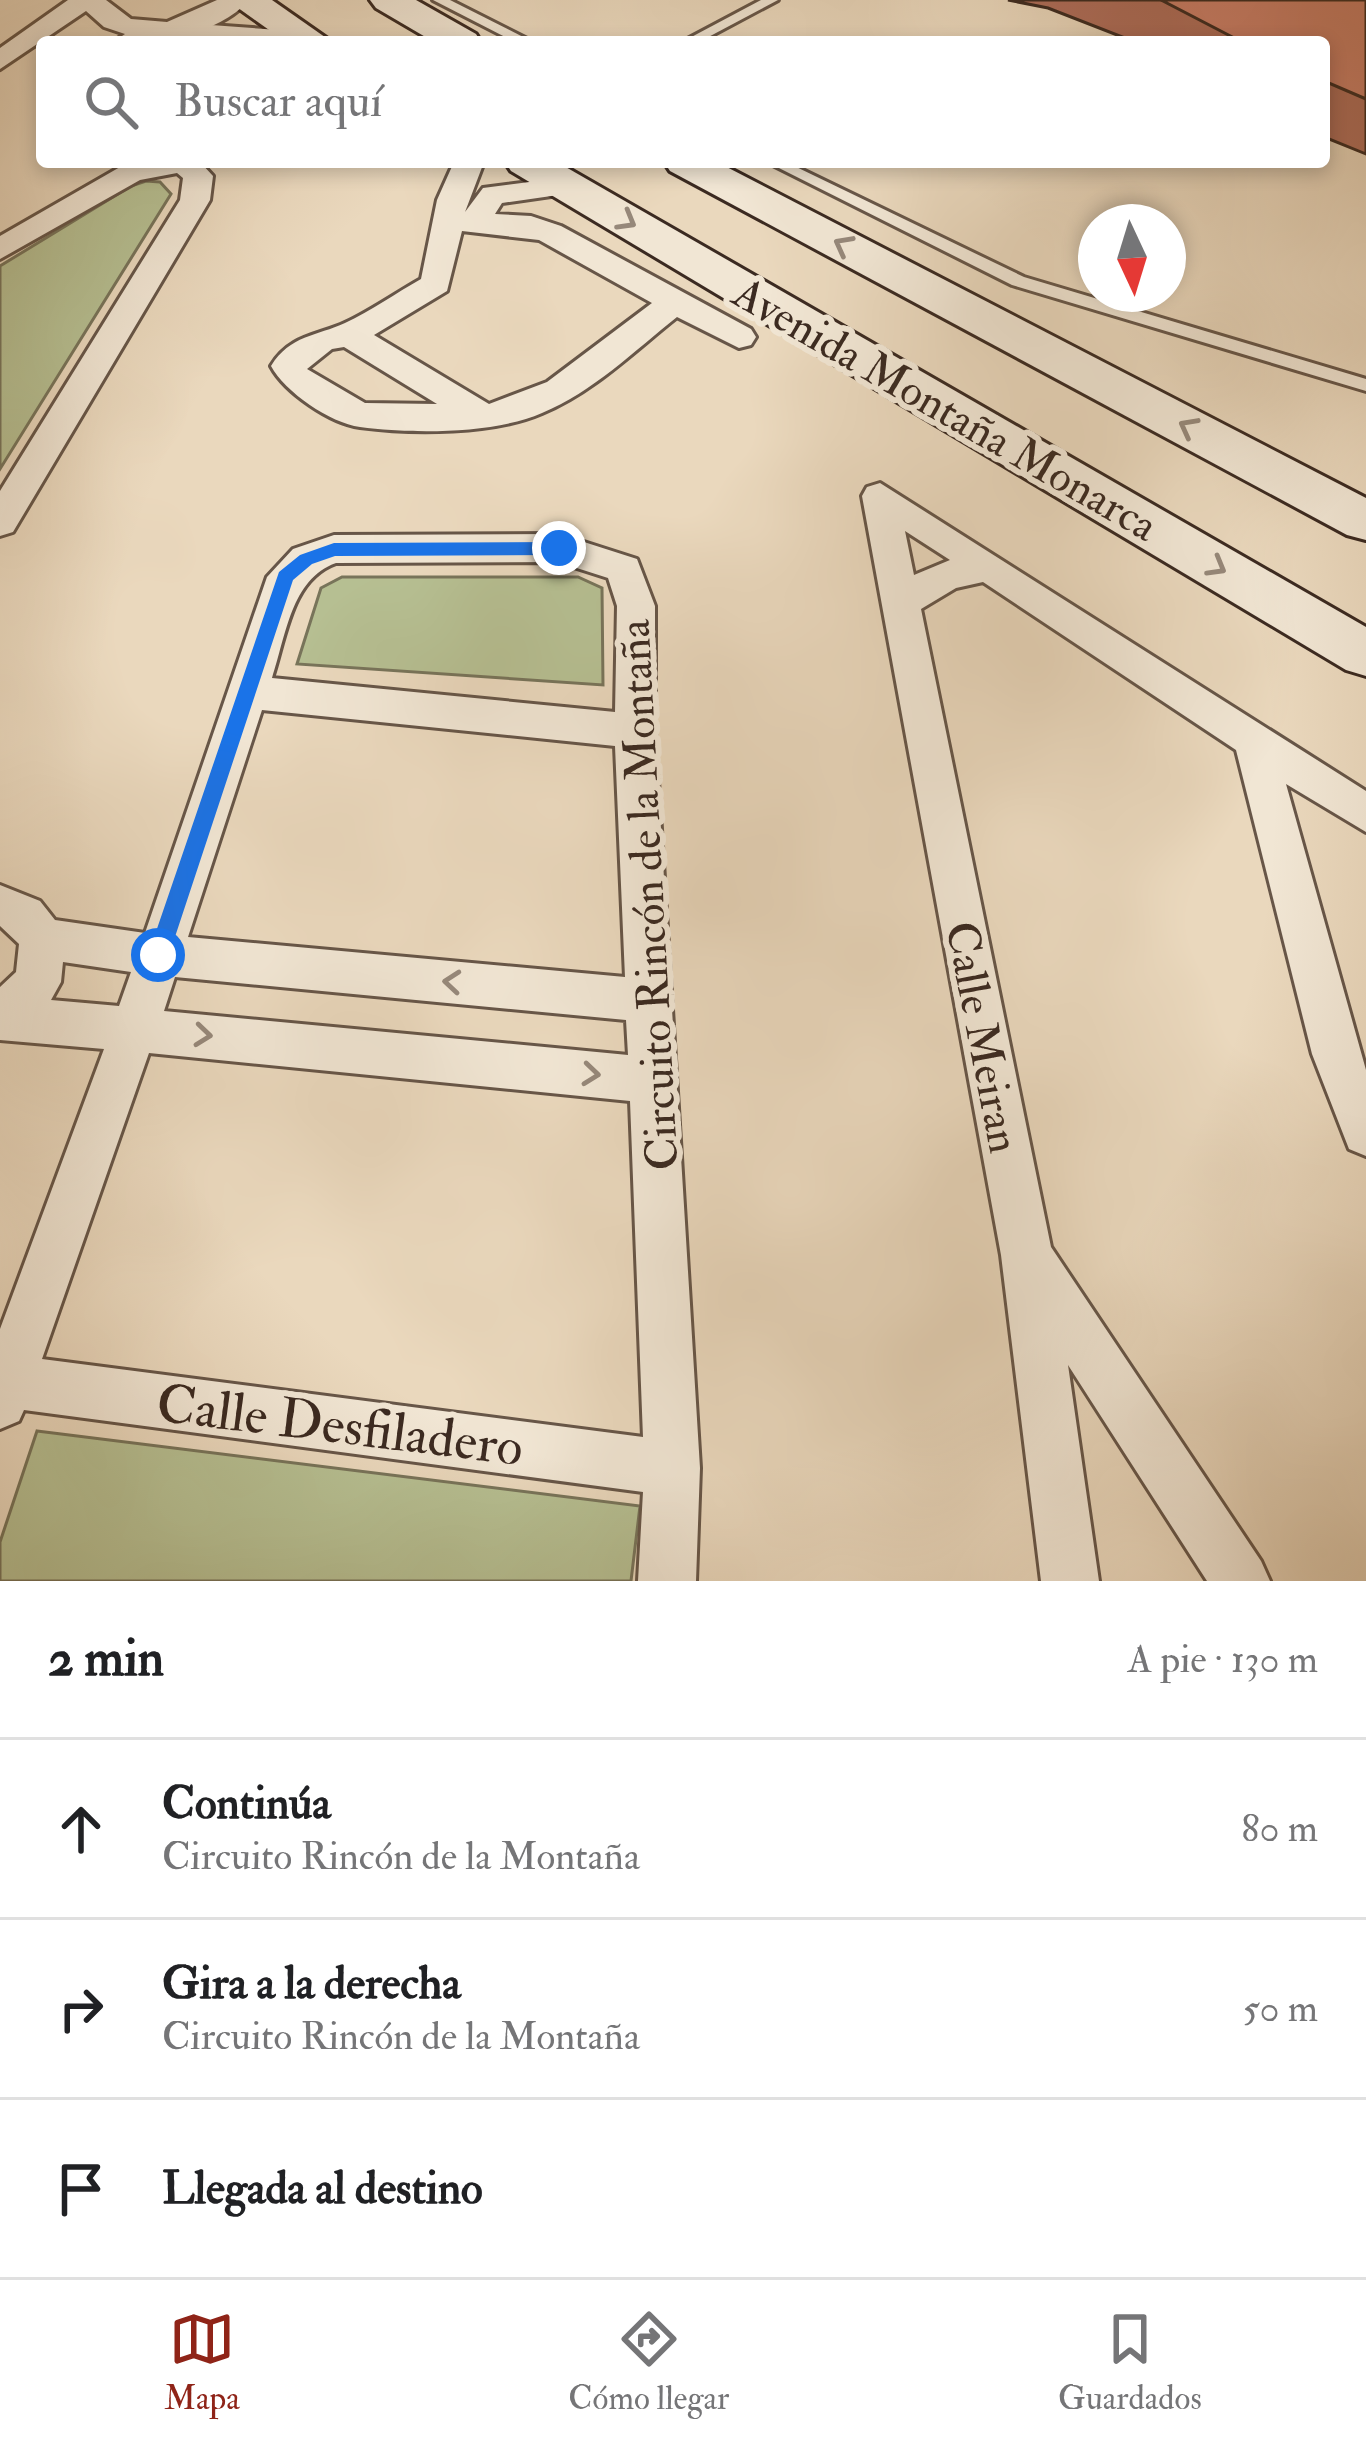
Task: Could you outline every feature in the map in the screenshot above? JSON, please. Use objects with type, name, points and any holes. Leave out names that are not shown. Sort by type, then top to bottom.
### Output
[{"type":"main road","points":[[246,0],[303,36]]},
{"type":"main road","points":[[389,0],[452,36]]},
{"type":"main road","name":"Avenida Montaña Monarca","points":[[696,168],[1366,521]]},
{"type":"main road","name":"Avenida Montaña Monarca","points":[[547,174],[1366,654]]},
{"type":"street","points":[[42,36],[89,0],[111,21],[153,33],[221,36]]},
{"type":"street","points":[[153,33],[220,13],[236,0]]},
{"type":"street","points":[[0,87],[15,57]]},
{"type":"street","points":[[0,249],[131,173],[157,168]]},
{"type":"street","points":[[0,522],[195,200],[198,176],[189,168]]},
{"type":"street","points":[[463,221],[452,200],[466,168]]},
{"type":"street","points":[[547,174],[485,201],[463,221],[436,284],[349,334],[323,339],[288,366],[294,377],[359,415],[484,416],[533,406],[675,302]]},
{"type":"street","points":[[463,221],[531,226],[550,233],[739,338]]},
{"type":"street","points":[[349,334],[484,416]]},
{"type":"street","name":"Calle Meiran","points":[[990,567],[880,496],[1027,1255],[1070,1581]]},
{"type":"street","name":"Circuito Rincón de la Montaña","points":[[3,1391],[135,1028],[286,577],[306,559],[334,549],[559,548],[624,568],[636,607],[635,731],[672,1468],[667,1581]]},
{"type":"street","points":[[901,604],[945,574],[990,567],[1366,814]]},
{"type":"street","points":[[248,692],[635,731]]},
{"type":"street","points":[[1253,738],[1336,1054],[1366,1132]]},
{"type":"street","points":[[0,905],[24,915],[42,939],[38,982],[2,1017]]},
{"type":"street","points":[[42,939],[158,955],[652,1001]]},
{"type":"street","points":[[2,1017],[655,1081]]},
{"type":"street","points":[[1027,1255],[1241,1581]]},
{"type":"street","name":"Calle Desfiladero","points":[[3,1391],[672,1468]]},
{"type":"lane","points":[[440,0],[514,36]]},
{"type":"lane","points":[[701,36],[771,0]]},
{"type":"lane","points":[[786,168],[1018,281],[1366,385]]},
{"type":"green space","points":[[146,181],[160,182],[171,194],[0,469],[0,266]]},
{"type":"green space","points":[[342,577],[578,577],[602,588],[603,685],[297,664],[321,588]]},
{"type":"green space","points":[[37,1431],[640,1506],[631,1581],[0,1581],[0,1542]]},
{"type":"building","points":[[1161,0],[1366,0],[1366,99],[1330,84],[1330,36],[1230,36]]},
{"type":"route","points":[[158,955],[286,577],[306,559],[334,549],[559,548]]}]
